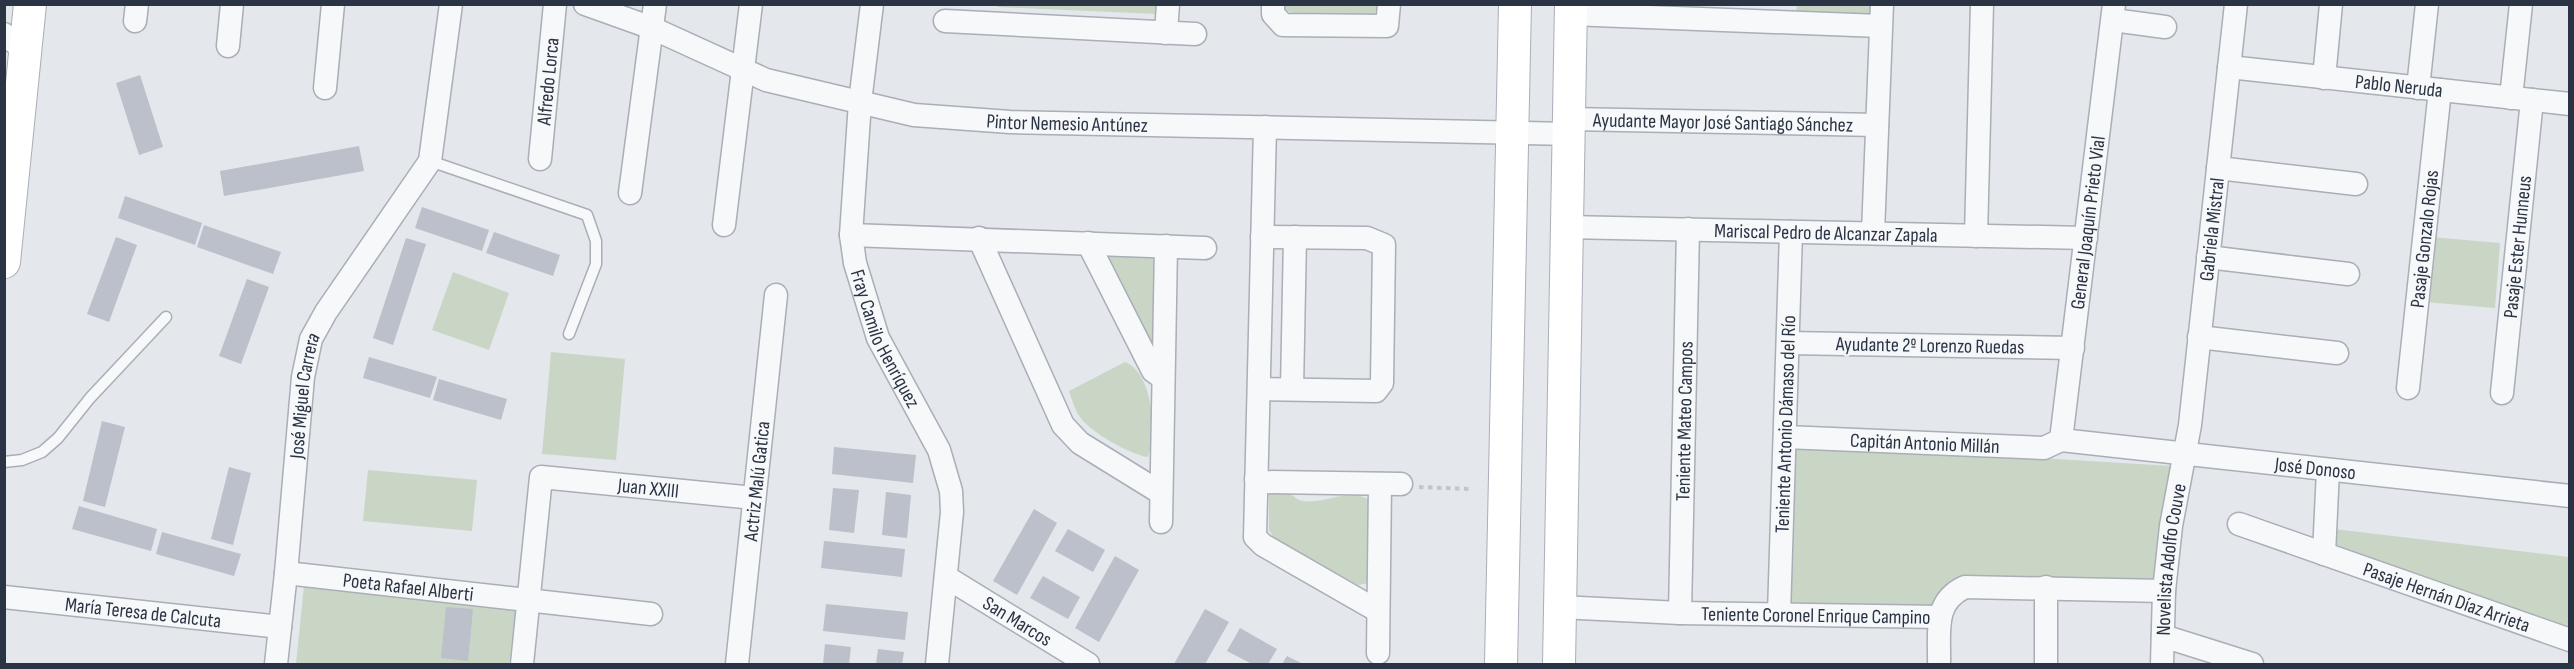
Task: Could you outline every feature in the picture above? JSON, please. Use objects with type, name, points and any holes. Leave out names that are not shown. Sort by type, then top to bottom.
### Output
[{"type":"street","points":[[4,262],[15,43],[30,4]]},
{"type":"street","points":[[228,46],[232,4]]},
{"type":"street","points":[[325,88],[333,4]]},
{"type":"street","points":[[430,161],[451,4]]},
{"type":"street","name":"Alfredo Lorca","points":[[540,159],[555,4]]},
{"type":"street","name":"Pintor Nemesio Antúnez","points":[[585,4],[652,28],[766,80],[914,115],[959,119],[1513,132],[1570,127]]},
{"type":"street","points":[[630,193],[655,4]]},
{"type":"street","points":[[724,225],[751,4]]},
{"type":"street","name":"Fray Camilo Henríquez","points":[[872,4],[860,102],[851,235],[855,263],[878,338],[939,450],[951,491],[952,512],[937,664]]},
{"type":"street","points":[[1166,33],[1168,4]]},
{"type":"street","points":[[1273,4],[1273,14],[1283,25],[1387,26],[1389,4]]},
{"type":"street","points":[[1501,664],[1515,4]]},
{"type":"street","points":[[1976,236],[1982,4]]},
{"type":"street","name":"Gabriela Mistral","points":[[2184,455],[2236,4]]},
{"type":"street","points":[[2324,78],[2331,4]]},
{"type":"street","name":"Pasaje Gonzalo Rojas","points":[[2408,388],[2429,89],[2427,4]]},
{"type":"street","name":"Pasaje Ester Hunneus","points":[[2502,393],[2521,99],[2521,4]]},
{"type":"street","points":[[1559,664],[1566,227],[1570,127],[1570,9],[1881,15],[1873,234]]},
{"type":"street","points":[[2114,12],[2165,27]]},
{"type":"street","name":"General Joaquín Prieto Vial","points":[[2061,440],[2114,12]]},
{"type":"street","points":[[945,21],[991,13],[1166,33],[1195,33]]},
{"type":"street","name":"Pablo Neruda","points":[[2229,67],[2570,104]]},
{"type":"street","name":"Ayudante Mayor José Santiago Sánchez","points":[[1570,127],[1877,125]]},
{"type":"street","points":[[1265,127],[1255,537],[1263,545],[1378,611]]},
{"type":"street","name":"José Miguel Carrera","points":[[276,664],[303,377],[311,339],[326,312],[430,161]]},
{"type":"street","points":[[2218,168],[2356,184]]},
{"type":"street","name":"Mariscal Pedro de Alcanzar Zapala","points":[[1566,227],[2086,238]]},
{"type":"street","name":"Teniente Mateo Campos","points":[[1680,613],[1688,229]]},
{"type":"street","name":"Teniente Antonio Dámaso del Río","points":[[1779,614],[1791,232]]},
{"type":"street","points":[[851,235],[1205,248]]},
{"type":"street","points":[[1258,389],[1376,391],[1382,383],[1384,245],[1367,238],[1262,237]]},
{"type":"street","points":[[1292,389],[1295,237]]},
{"type":"street","points":[[979,238],[1063,425],[1080,444],[1161,493]]},
{"type":"street","points":[[1088,243],[1153,371],[1163,378]]},
{"type":"street","points":[[1161,522],[1166,246]]},
{"type":"street","points":[[2208,256],[2348,274]]},
{"type":"street","name":"Actriz Malú Gatica","points":[[737,664],[776,295]]},
{"type":"street","points":[[2199,337],[2337,353]]},
{"type":"street","name":"Ayudante 2º Lorenzo Ruedas","points":[[1788,343],[2073,348]]},
{"type":"street","name":"Capitán Antonio Millán","points":[[1785,437],[2044,448],[2061,440]]},
{"type":"street","name":"José Donoso","points":[[2061,440],[2570,496]]},
{"type":"street","name":"Novelista Adolfo Couve","points":[[2162,664],[2164,591],[2184,455]]},
{"type":"street","points":[[2324,554],[2328,470]]},
{"type":"street","name":"Juan XXIII","points":[[530,600],[541,477],[754,498]]},
{"type":"street","points":[[1256,479],[1263,482],[1390,484],[1378,611],[1378,654]]},
{"type":"street","name":"Pasaje Hernán Díaz Arrieta","points":[[2239,524],[2570,640]]},
{"type":"street","name":"Poeta Rafael Alberti","points":[[286,573],[651,614]]},
{"type":"street","name":"San Marcos","points":[[946,577],[1088,664]]},
{"type":"street","name":"Teniente Coronel Enrique Campino","points":[[1560,607],[1680,613],[1940,617],[1945,601],[1965,587],[2164,591]]},
{"type":"street","points":[[2046,587],[2046,664]]},
{"type":"street","name":"María Teresa de Calcuta","points":[[4,597],[280,627]]},
{"type":"street","points":[[522,664],[530,600]]},
{"type":"street","points":[[1939,664],[1940,617]]},
{"type":"street","points":[[2163,636],[2252,664]]},
{"type":"lane","points":[[430,161],[587,215],[596,241],[596,264],[568,334]]},
{"type":"lane","points":[[4,462],[22,460],[42,452],[58,438],[90,398],[166,317]]},
{"type":"path","points":[[1390,484],[1405,487],[1470,489]]},
{"type":"green space","points":[[998,4],[1157,5],[1157,14],[998,7]]},
{"type":"green space","points":[[1282,4],[1380,5],[1374,14],[1292,13],[1282,8]]},
{"type":"green space","points":[[1797,5],[1871,5],[1870,17],[1796,14]]},
{"type":"green space","points":[[2431,237],[2500,243],[2495,308],[2425,302]]},
{"type":"green space","points":[[1106,252],[1159,253],[1156,353],[1103,259]]},
{"type":"green space","points":[[453,272],[509,293],[489,350],[432,330]]},
{"type":"green space","points":[[551,352],[625,359],[616,460],[542,454]]},
{"type":"green space","points":[[1125,362],[1142,378],[1147,390],[1152,419],[1151,446],[1148,457],[1122,447],[1092,429],[1078,414],[1069,391]]},
{"type":"green space","points":[[1791,443],[2171,466],[2161,588],[1971,582],[1940,607],[1782,611]]},
{"type":"green space","points":[[368,470],[477,480],[472,531],[363,521]]},
{"type":"green space","points":[[1287,491],[1299,500],[1308,501],[1352,495],[1369,500],[1369,583],[1358,585],[1275,539],[1269,530],[1269,493]]},
{"type":"green space","points":[[2334,529],[2569,557],[2569,634],[2330,550]]},
{"type":"green space","points":[[304,586],[516,608],[509,664],[296,664]]},
{"type":"building","points":[[140,75],[163,147],[139,155],[116,83]]},
{"type":"building","points":[[359,146],[364,171],[224,196],[220,171]]},
{"type":"building","points":[[125,196],[202,223],[195,245],[118,218]]},
{"type":"building","points":[[422,207],[489,230],[482,251],[415,228]]},
{"type":"building","points":[[204,225],[281,252],[273,274],[197,247]]},
{"type":"building","points":[[494,232],[560,255],[553,276],[486,253]]},
{"type":"building","points":[[116,237],[137,245],[109,322],[87,314]]},
{"type":"building","points":[[406,238],[426,244],[393,345],[373,338]]},
{"type":"building","points":[[247,279],[269,287],[241,364],[219,356]]},
{"type":"building","points":[[369,357],[437,377],[430,398],[363,378]]},
{"type":"building","points":[[439,379],[507,399],[501,420],[433,400]]},
{"type":"building","points":[[102,421],[125,427],[105,507],[83,501]]},
{"type":"building","points":[[834,447],[916,455],[913,483],[832,474]]},
{"type":"building","points":[[229,467],[251,473],[233,545],[211,539]]},
{"type":"building","points":[[833,488],[859,490],[854,533],[829,530]]},
{"type":"building","points":[[886,492],[911,495],[907,538],[882,535]]},
{"type":"building","points":[[79,506],[157,529],[151,551],[72,529]]},
{"type":"building","points":[[1034,509],[1057,523],[1017,595],[993,581]]},
{"type":"building","points":[[1068,529],[1105,550],[1093,572],[1055,551]]},
{"type":"building","points":[[162,532],[241,554],[234,576],[156,554]]},
{"type":"building","points":[[824,541],[905,549],[902,577],[821,568]]},
{"type":"building","points":[[1115,556],[1139,570],[1099,642],[1075,628]]},
{"type":"building","points":[[1043,576],[1080,597],[1068,619],[1030,598]]},
{"type":"building","points":[[826,604],[908,612],[905,640],[823,631]]},
{"type":"building","points":[[446,607],[473,609],[468,661],[441,658]]},
{"type":"building","points":[[1205,609],[1229,622],[1205,664],[1174,664]]},
{"type":"building","points":[[1240,628],[1277,649],[1268,664],[1252,664],[1227,651]]},
{"type":"building","points":[[825,644],[851,647],[849,664],[823,664]]},
{"type":"building","points":[[878,649],[904,652],[902,664],[876,664]]},
{"type":"building","points":[[1287,656],[1303,664],[1282,664]]}]
